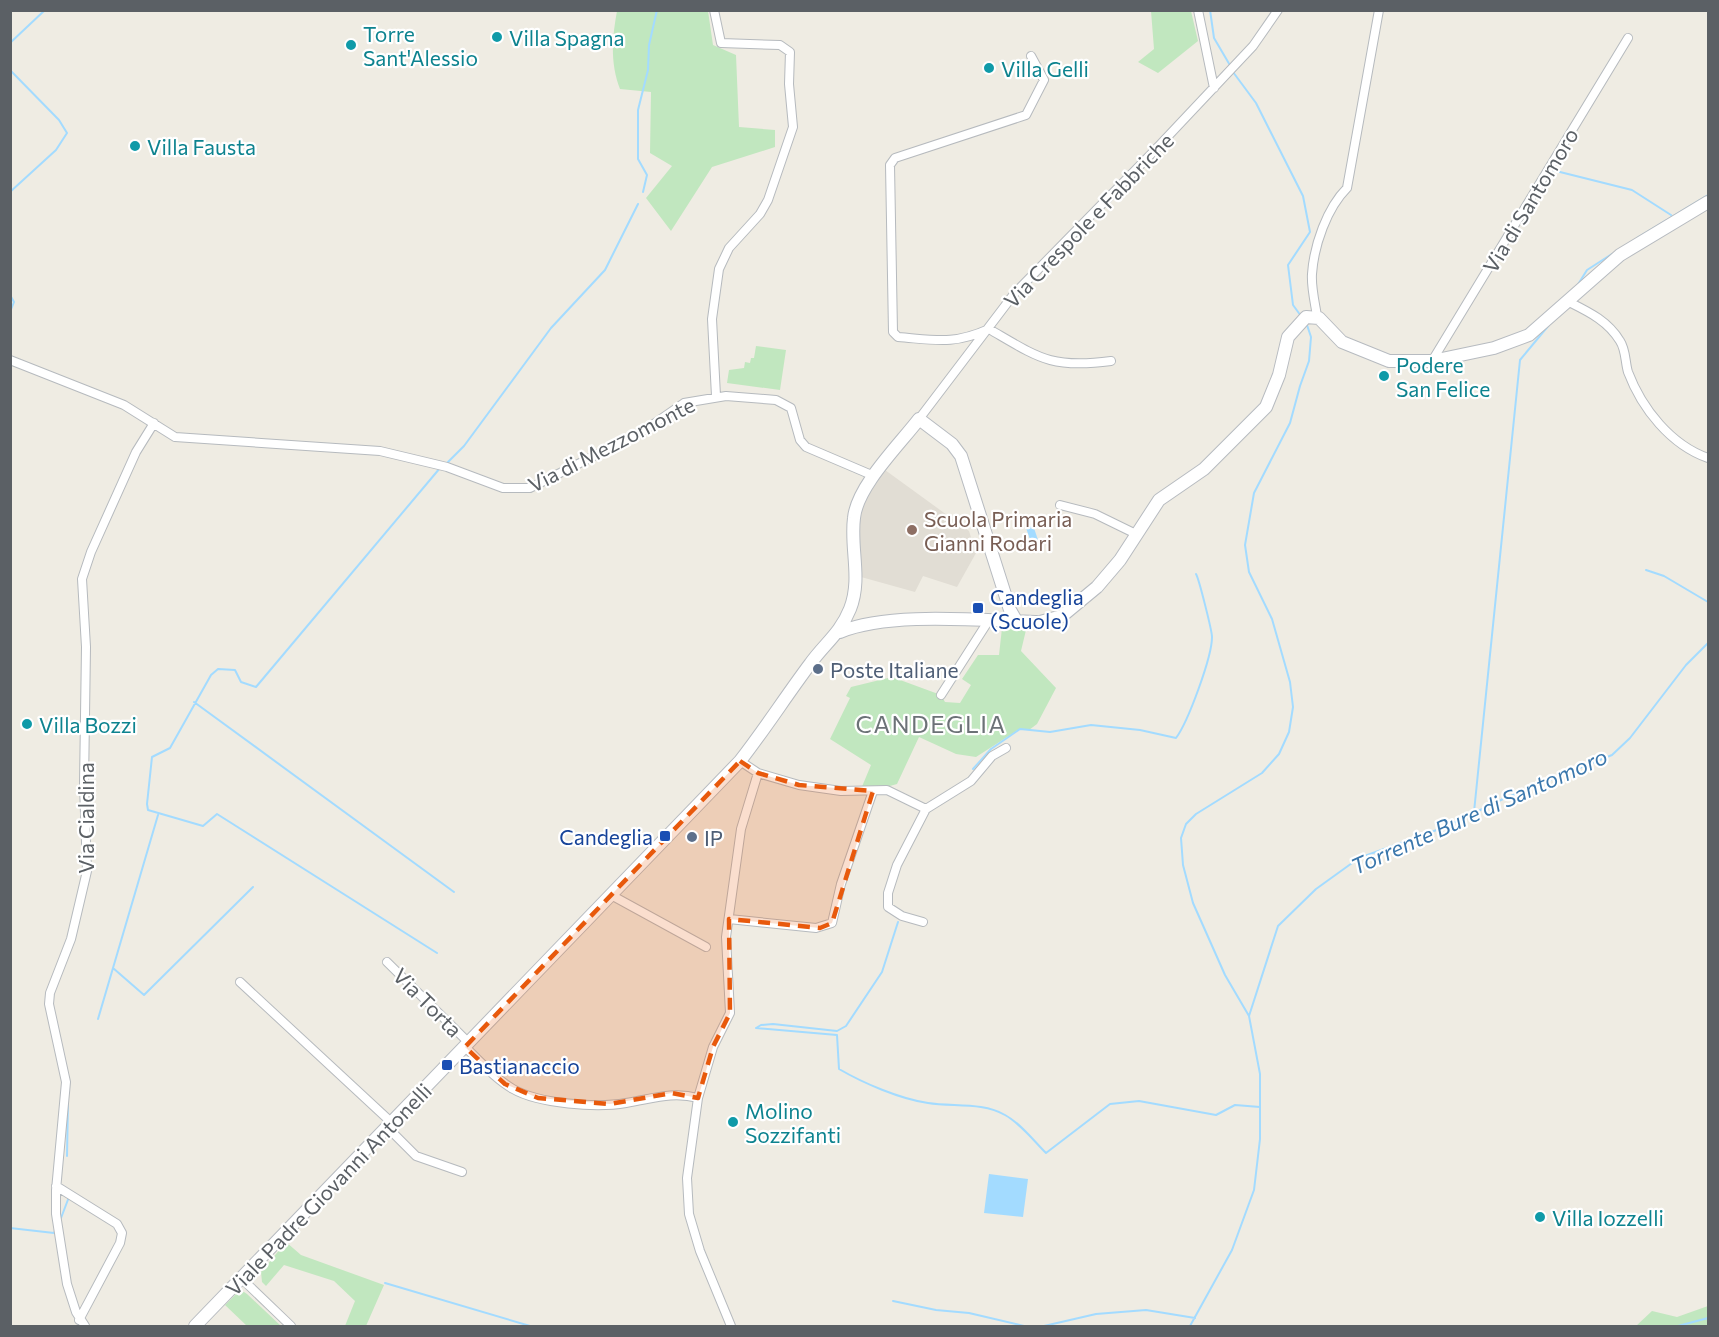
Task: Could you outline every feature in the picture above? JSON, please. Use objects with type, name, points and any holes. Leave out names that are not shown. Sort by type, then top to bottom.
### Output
[{"type":"main road","points":[[840,632],[877,624],[995,620],[1045,622],[1069,612],[1097,587],[1120,560],[1159,500],[1204,469],[1266,407],[1279,375],[1286,341],[1307,320],[1342,342],[1373,356],[1405,363],[1432,361],[1513,342],[1529,335],[1620,255],[1708,202]]},
{"type":"main road","points":[[840,632],[850,610],[855,588],[855,511],[874,476],[920,419],[952,444],[961,456],[1010,610],[1017,622]]},
{"type":"main road","points":[[995,620],[1010,610]]},
{"type":"main road","name":"Viale Padre Giovanni Antonelli","points":[[195,1326],[740,760],[814,659],[840,632]]},
{"type":"street","points":[[714,10],[721,43],[780,45],[790,52],[789,84],[794,117],[768,200],[760,214],[729,248],[719,269],[712,334],[716,396]]},
{"type":"street","points":[[1198,10],[1214,88]]},
{"type":"street","name":"Via Crespole e Fabbriche","points":[[920,419],[1014,294],[1214,88],[1266,29],[1278,10]]},
{"type":"street","points":[[1307,320],[1314,261],[1334,201],[1347,188],[1379,10]]},
{"type":"street","name":"Via di Santomoro","points":[[1432,361],[1628,39]]},
{"type":"street","points":[[1031,56],[1044,80],[1026,115],[895,158],[890,165],[893,332],[898,337],[953,341],[964,340],[989,329],[1053,363],[1080,366],[1111,362]]},
{"type":"street","points":[[1569,302],[1602,319],[1621,342],[1628,373],[1654,420],[1692,452],[1708,458]]},
{"type":"street","name":"Via di Mezzomonte","points":[[10,360],[124,405],[175,437],[380,451],[447,467],[494,486],[522,490],[642,432],[684,404],[716,396],[785,403],[793,412],[803,445],[874,476]]},
{"type":"street","name":"Via Cialdina","points":[[82,1323],[67,1284],[56,1214],[56,1186],[66,1082],[49,1004],[50,993],[73,932],[87,870],[84,785],[86,647],[82,579],[91,552],[132,463],[154,423]]},
{"type":"street","points":[[1060,505],[1095,514],[1136,534]]},
{"type":"street","points":[[941,695],[995,620]]},
{"type":"street","points":[[923,922],[891,910],[887,899],[897,866],[926,808],[971,781],[992,756],[1006,747]]},
{"type":"street","points":[[740,760],[758,773],[822,789],[895,792],[926,808]]},
{"type":"street","points":[[731,1326],[700,1251],[688,1205],[689,1156],[698,1098],[713,1047],[730,1013],[726,950],[729,919],[741,829],[758,773]]},
{"type":"street","points":[[729,919],[816,928],[832,923],[841,884],[873,791]]},
{"type":"street","points":[[611,895],[706,947]]},
{"type":"street","name":"Via Torta","points":[[387,962],[505,1084],[520,1093],[538,1098],[610,1104],[672,1093],[698,1098]]},
{"type":"street","points":[[240,982],[389,1124],[416,1156],[462,1172]]},
{"type":"street","name":"Via Cialdina","points":[[56,1186],[117,1224],[122,1233],[120,1243],[82,1323]]},
{"type":"street","points":[[241,1278],[291,1326]]},
{"type":"highlighted area","points":[[740,761],[758,773],[799,785],[873,791],[832,923],[820,928],[729,919],[730,1013],[713,1047],[698,1098],[672,1093],[610,1104],[538,1098],[505,1084],[465,1047]]},
{"type":"shaded area","name":"Scuola Primaria Gianni Rodari","points":[[885,470],[969,531],[976,553],[957,587],[923,576],[915,592],[861,577],[859,517],[866,499]]},
{"type":"green space","points":[[617,11],[708,11],[713,45],[736,55],[739,127],[775,130],[775,147],[712,167],[671,231],[646,198],[672,166],[650,153],[651,92],[620,89],[613,50]]},
{"type":"green space","points":[[1151,11],[1191,11],[1198,41],[1158,73],[1138,62],[1154,49]]},
{"type":"green space","points":[[756,346],[786,350],[780,390],[727,383],[729,370],[744,368],[745,362],[750,363],[751,358],[754,358]]},
{"type":"green space","points":[[1002,628],[1026,630],[1021,651],[1056,688],[1037,724],[1029,730],[1018,730],[976,757],[956,754],[919,737],[897,784],[879,789],[861,789],[871,765],[830,739],[850,698],[846,696],[851,687],[892,677],[941,695],[945,702],[960,703],[971,685],[962,679],[978,655],[999,655]]},
{"type":"green space","points":[[286,1242],[301,1255],[384,1285],[366,1326],[345,1326],[355,1301],[334,1281],[284,1265],[266,1286],[262,1282],[261,1272]]},
{"type":"green space","points":[[244,1292],[281,1326],[247,1326],[225,1305],[236,1294]]},
{"type":"green space","points":[[1708,1306],[1708,1326],[1636,1326],[1652,1311],[1677,1317]]},
{"type":"water","points":[[1033,525],[1039,543],[1032,545],[1026,528]]},
{"type":"water","points":[[989,1174],[1028,1179],[1023,1217],[984,1213]]},
{"type":"waterway","points":[[10,43],[45,10]]},
{"type":"waterway","points":[[643,192],[647,175],[638,159],[638,110],[648,70],[649,45],[657,10]]},
{"type":"waterway","points":[[1210,10],[1214,38],[1231,67]]},
{"type":"waterway","points":[[10,70],[59,120],[67,133],[56,150],[10,192]]},
{"type":"waterway","points":[[1233,72],[1256,103],[1303,196],[1310,232],[1288,265],[1293,305],[1301,316]]},
{"type":"waterway","points":[[1552,170],[1632,190],[1671,215]]},
{"type":"waterway","points":[[1637,238],[1708,195]]},
{"type":"waterway","points":[[445,465],[464,446],[551,328],[605,270],[638,204]]},
{"type":"waterway","points":[[1577,286],[1587,270],[1612,254]]},
{"type":"waterway","points":[[10,295],[14,302],[10,312]]},
{"type":"waterway","points":[[1190,1326],[1232,1250],[1254,1190],[1260,1139],[1260,1074],[1249,1016],[1225,975],[1193,903],[1183,865],[1181,838],[1186,824],[1196,814],[1262,773],[1279,754],[1289,732],[1293,707],[1290,682],[1272,619],[1249,572],[1245,545],[1254,493],[1290,423],[1309,361],[1311,337],[1306,322]]},
{"type":"waterway","points":[[1474,812],[1520,360],[1549,325]]},
{"type":"waterway","points":[[437,953],[217,814],[203,826],[148,810],[147,804],[152,757],[170,748],[211,675],[218,669],[235,670],[241,682],[256,687],[440,468]]},
{"type":"waterway","points":[[1646,570],[1664,576],[1708,602]]},
{"type":"waterway","points":[[973,769],[991,749],[1020,729],[1050,732],[1091,725],[1140,730],[1176,738],[1187,718],[1211,646],[1210,625],[1196,574]]},
{"type":"waterway","name":"Torrente Bure di Santomoro","points":[[1249,1016],[1278,926],[1316,889],[1359,858],[1445,827],[1503,799],[1612,755],[1630,738],[1686,665],[1708,643]]},
{"type":"waterway","points":[[194,702],[454,892]]},
{"type":"waterway","points":[[98,1019],[158,815]]},
{"type":"waterway","points":[[113,968],[144,995],[253,887]]},
{"type":"waterway","points":[[756,1028],[773,1024],[837,1031],[846,1026],[882,972],[898,922]]},
{"type":"waterway","points":[[756,1028],[837,1035],[839,1069],[870,1085],[906,1098],[928,1103],[987,1108],[996,1111],[1016,1123],[1046,1153],[1110,1104],[1139,1101],[1216,1115],[1235,1105],[1260,1107]]},
{"type":"waterway","points":[[67,1156],[68,1102]]},
{"type":"waterway","points":[[61,1218],[69,1197]]},
{"type":"waterway","points":[[10,1228],[54,1233],[56,1229]]},
{"type":"waterway","points":[[385,1283],[530,1326]]},
{"type":"waterway","points":[[893,1301],[936,1310],[969,1313],[1024,1326]]},
{"type":"waterway","points":[[1044,1326],[1096,1314],[1146,1310],[1195,1318]]},
{"type":"waterway","points":[[1678,1326],[1708,1318]]},
{"type":"place","name":"Villa Spagna","points":[[497,37]]},
{"type":"place","name":"Torre Sant'Alessio","points":[[351,45]]},
{"type":"place","name":"Villa Gelli","points":[[989,68]]},
{"type":"place","name":"Villa Fausta","points":[[135,146]]},
{"type":"place","name":"Podere San Felice","points":[[1384,376]]},
{"type":"place","name":"Scuola Primaria Gianni Rodari","points":[[912,530]]},
{"type":"place","name":"Candeglia (Scuole)","points":[[978,608]]},
{"type":"place","name":"Poste Italiane","points":[[818,669]]},
{"type":"place","name":"Villa Bozzi","points":[[27,724]]},
{"type":"place","name":"Candeglia","points":[[665,836]]},
{"type":"place","name":"IP","points":[[692,837]]},
{"type":"place","name":"Bastianaccio","points":[[447,1065]]},
{"type":"place","name":"Molino Sozzifanti","points":[[733,1122]]},
{"type":"place","name":"Villa Iozzelli","points":[[1540,1217]]},
{"type":"district","name":"CANDEGLIA","points":[[931,723]]}]
